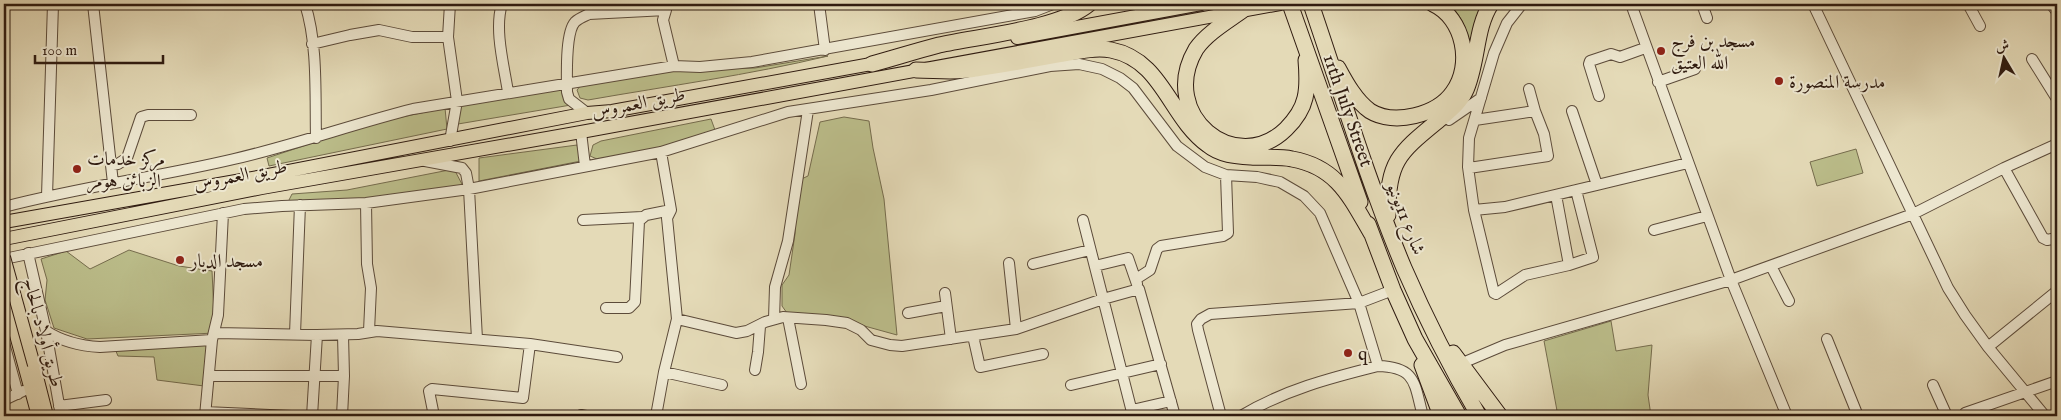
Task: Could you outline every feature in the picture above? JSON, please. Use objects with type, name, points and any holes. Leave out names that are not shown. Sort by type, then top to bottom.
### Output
[{"type":"highway","points":[[872,64],[939,45],[1054,22],[1080,11],[1089,4]]},
{"type":"highway","points":[[1243,10],[1213,32],[1197,48],[1186,71],[1186,96],[1194,119],[1211,136],[1231,145],[1255,146],[1279,136],[1297,119],[1305,98],[1307,74],[1303,39],[1290,4]]},
{"type":"highway","name":"شارع 11يونيو","points":[[1310,4],[1388,226],[1423,311],[1448,363],[1479,416]]},
{"type":"highway","points":[[1324,44],[1356,97],[1371,111],[1391,117],[1414,118],[1436,107],[1453,93],[1463,71],[1463,45],[1457,25],[1441,7],[1433,4]]},
{"type":"highway","points":[[1388,226],[1387,190],[1393,169],[1405,148],[1450,111],[1464,93],[1474,69],[1482,30],[1491,4]]},
{"type":"highway","name":"11th July Street","points":[[1303,39],[1393,290],[1415,339],[1459,416]]},
{"type":"highway","points":[[916,70],[973,70],[1087,50],[1109,50],[1131,56],[1150,71],[1192,131],[1208,146],[1228,155],[1291,158],[1315,165],[1335,178],[1349,195],[1371,233]]},
{"type":"highway","points":[[1423,311],[1460,364],[1500,416]]},
{"type":"highway","points":[[1415,339],[1425,376],[1440,416]]},
{"type":"main road","name":"طريق العمروس","points":[[4,222],[450,141],[587,114],[1201,4]]},
{"type":"main road","name":"طريق العمروس","points":[[4,239],[262,188],[581,132],[1280,4]]},
{"type":"main road","name":"طريق أولاد بالحاج","points":[[4,258],[30,366],[30,388],[38,416]]},
{"type":"main road","name":"طريق أولاد بالحاج","points":[[4,291],[47,416]]},
{"type":"street","points":[[46,196],[53,4]]},
{"type":"street","points":[[94,4],[113,183]]},
{"type":"street","points":[[305,4],[309,16],[312,44],[316,138]]},
{"type":"street","points":[[450,4],[448,37],[457,101],[450,141]]},
{"type":"street","points":[[502,4],[500,46],[508,92]]},
{"type":"street","points":[[820,4],[825,50]]},
{"type":"street","points":[[4,206],[113,183],[176,173],[270,151],[376,118],[457,101],[674,66],[700,67],[752,62],[825,50],[1053,4]]},
{"type":"street","points":[[1522,4],[1507,23],[1494,53],[1469,138],[1468,168],[1474,210],[1494,293],[1498,293],[1525,275],[1569,265],[1593,257],[1576,190]]},
{"type":"street","points":[[1631,4],[1645,48],[1707,216],[1785,416]]},
{"type":"street","points":[[1702,4],[1707,18]]},
{"type":"street","points":[[1813,4],[1948,288],[1964,315],[1988,347],[2045,416]]},
{"type":"street","points":[[1968,4],[1980,26]]},
{"type":"street","points":[[2051,4],[2057,12]]},
{"type":"street","points":[[587,114],[569,99],[567,83],[569,35],[575,22],[589,14],[667,7],[663,20],[674,66]]},
{"type":"street","points":[[312,44],[380,30],[412,37],[448,37]]},
{"type":"street","points":[[1599,96],[1589,64],[1590,61],[1611,54],[1620,56],[1645,48]]},
{"type":"street","points":[[2032,59],[2057,98]]},
{"type":"street","points":[[4,258],[244,209],[366,203],[469,189],[662,152],[765,119],[808,110],[931,90],[1050,66],[1079,64],[1102,69],[1120,78],[1133,88],[1177,146],[1205,167],[1226,174],[1258,177],[1280,182],[1304,196],[1320,214],[1359,303],[1378,366]]},
{"type":"street","points":[[1658,82],[1695,69]]},
{"type":"street","points":[[1468,168],[1548,156],[1544,134],[1529,89]]},
{"type":"street","points":[[1387,190],[1412,150],[1457,114],[1481,98]]},
{"type":"street","points":[[774,319],[775,287],[788,241],[808,110]]},
{"type":"street","points":[[1475,120],[1535,111]]},
{"type":"street","points":[[1572,111],[1597,185]]},
{"type":"street","points":[[111,165],[122,162],[127,158],[141,118],[148,115],[190,115]]},
{"type":"street","points":[[581,132],[585,166]]},
{"type":"street","points":[[1460,364],[1504,345],[1731,280],[1913,214],[2004,168],[2057,144]]},
{"type":"street","points":[[656,416],[664,372],[677,320],[666,218],[671,210],[662,152]]},
{"type":"street","points":[[422,160],[462,168],[466,173],[469,189],[477,339]]},
{"type":"street","points":[[1474,210],[1505,207],[1688,163]]},
{"type":"street","points":[[2004,168],[2043,238],[2047,240],[2057,238]]},
{"type":"street","points":[[677,320],[736,333],[760,326],[774,319],[788,318],[847,323],[861,330],[871,340],[902,346],[1016,329],[1103,299],[1138,284],[1150,270],[1157,249],[1161,246],[1223,236],[1228,233],[1226,174]]},
{"type":"street","points":[[1556,195],[1569,265]]},
{"type":"street","points":[[366,203],[367,264],[371,288],[369,331]]},
{"type":"street","points":[[295,334],[300,205]]},
{"type":"street","points":[[584,220],[642,217],[671,210]]},
{"type":"street","points":[[223,214],[221,267],[205,414],[291,416]]},
{"type":"street","points":[[1654,230],[1707,216]]},
{"type":"street","points":[[606,308],[629,308],[635,302],[639,221],[642,217]]},
{"type":"street","points":[[1083,220],[1133,413],[1171,401]]},
{"type":"street","points":[[1033,264],[1090,250]]},
{"type":"street","points":[[28,253],[46,331],[60,411],[106,400]]},
{"type":"street","points":[[1095,266],[1128,258],[1138,284],[1176,416]]},
{"type":"street","points":[[1009,263],[1016,329]]},
{"type":"street","points":[[1771,266],[1789,301]]},
{"type":"street","points":[[1221,416],[1198,330],[1197,324],[1201,319],[1210,314],[1359,303],[1393,290]]},
{"type":"street","points":[[1988,347],[2057,292]]},
{"type":"street","points":[[945,293],[952,339]]},
{"type":"street","points":[[908,313],[946,306]]},
{"type":"street","points":[[788,318],[801,384]]},
{"type":"street","points":[[755,370],[760,326]]},
{"type":"street","points":[[46,331],[56,337],[83,346],[100,347],[214,336],[343,335],[369,331],[530,344],[617,357]]},
{"type":"street","points":[[312,416],[318,335]]},
{"type":"street","points":[[342,416],[344,376],[343,335]]},
{"type":"street","points":[[973,336],[980,367],[1043,354]]},
{"type":"street","points":[[1827,339],[1858,416]]},
{"type":"street","points":[[4,343],[6,361],[18,394]]},
{"type":"street","points":[[434,416],[429,396],[432,389],[523,398],[530,344]]},
{"type":"street","points":[[1071,386],[1161,364]]},
{"type":"street","points":[[1244,416],[1266,403],[1316,382],[1378,366],[1393,367],[1410,375],[1423,416]]},
{"type":"street","points":[[664,372],[722,385]]},
{"type":"street","points":[[210,376],[344,376]]},
{"type":"street","points":[[1965,414],[2057,382]]},
{"type":"street","points":[[1933,385],[1947,416]]},
{"type":"street","points":[[4,400],[30,388]]},
{"type":"green space","points":[[1448,4],[1486,4],[1470,62],[1463,23],[1455,10]]},
{"type":"green space","points":[[828,56],[738,75],[588,100],[580,98],[577,90],[582,84],[676,70],[755,68]]},
{"type":"green space","points":[[564,87],[571,105],[458,124],[458,106]]},
{"type":"green space","points":[[445,108],[447,129],[269,166],[267,158],[373,123]]},
{"type":"green space","points":[[844,117],[869,121],[884,199],[897,335],[832,317],[787,313],[782,306],[782,285],[789,275],[795,234],[797,181],[808,176],[820,122]]},
{"type":"green space","points":[[711,119],[715,130],[650,151],[597,159],[590,156],[593,145],[601,141]]},
{"type":"green space","points":[[577,145],[581,161],[479,181],[479,158]]},
{"type":"green space","points":[[1856,149],[1863,173],[1817,186],[1810,162]]},
{"type":"green space","points":[[454,169],[463,186],[368,199],[288,202],[292,194],[347,190]]},
{"type":"green space","points":[[129,250],[179,266],[212,271],[215,333],[87,339],[54,328],[45,300],[47,280],[41,259],[66,251],[90,269]]},
{"type":"green space","points":[[1611,321],[1616,351],[1652,345],[1648,395],[1651,416],[1558,416],[1544,341]]},
{"type":"green space","points":[[210,343],[204,386],[157,380],[154,357],[118,356],[115,349]]},
{"type":"place","name":"مسجد بن فرج الله العتيق","points":[[1661,51]]},
{"type":"place","name":"مدرسة المنصورة","points":[[1779,81]]},
{"type":"place","name":"مركز خدمات الزبائن هومر","points":[[77,169]]},
{"type":"place","name":"مسجد الديار","points":[[180,260]]},
{"type":"place","name":"q","points":[[1348,353]]}]
